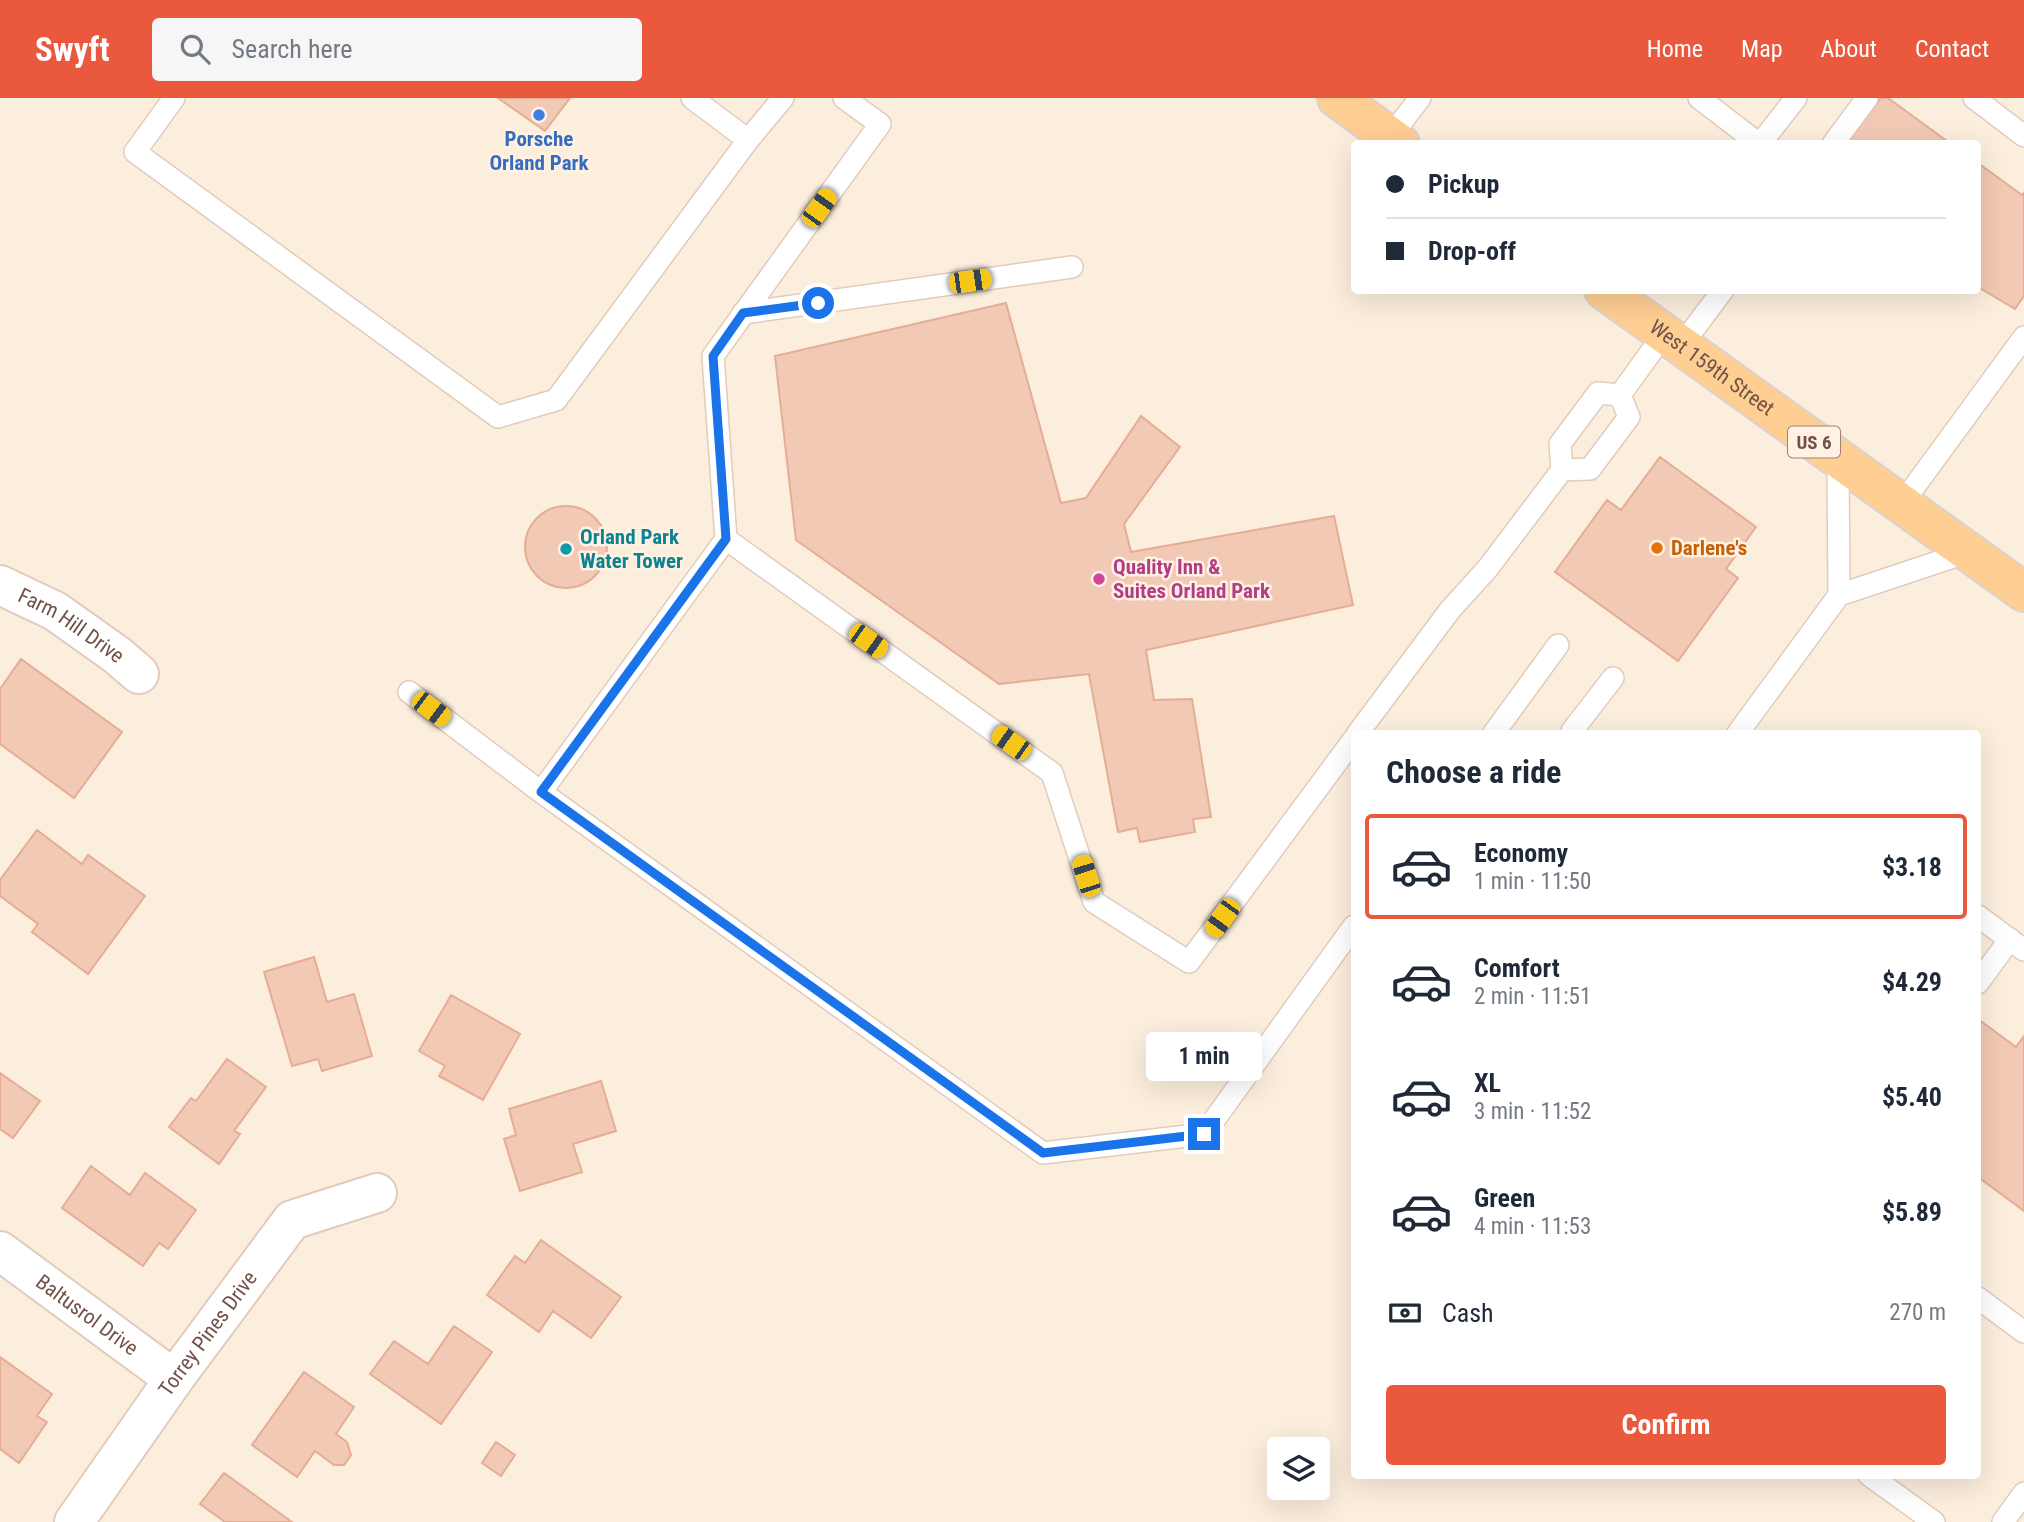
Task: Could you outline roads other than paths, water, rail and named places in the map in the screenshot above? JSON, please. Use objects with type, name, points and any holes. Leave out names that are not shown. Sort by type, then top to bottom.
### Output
[{"type":"main road","points":[[1337,98],[1395,140]]},
{"type":"main road","name":"West 159th Street","points":[[1610,294],[1968,552],[2020,580]]},
{"type":"street","name":"Farm Hill Drive","points":[[0,585],[55,611],[139,674]]},
{"type":"street","name":"Torrey Pines Drive","points":[[74,1522],[174,1379],[292,1220],[377,1193]]},
{"type":"street","name":"Baltusrol Drive","points":[[0,1251],[174,1379]]},
{"type":"lane","points":[[174,98],[135,152],[498,417],[556,400],[748,140],[783,98]]},
{"type":"lane","points":[[692,98],[748,140]]},
{"type":"lane","points":[[541,792],[726,539],[713,356],[880,124],[844,98]]},
{"type":"lane","points":[[1395,140],[1420,98]]},
{"type":"lane","points":[[1699,98],[1755,140]]},
{"type":"lane","points":[[1763,140],[1796,98]]},
{"type":"lane","points":[[1836,140],[1867,98]]},
{"type":"lane","points":[[1974,98],[2024,136]]},
{"type":"lane","points":[[743,313],[1072,267]]},
{"type":"lane","points":[[1620,395],[1719,294]]},
{"type":"lane","points":[[1901,505],[2024,337]]},
{"type":"lane","points":[[1361,730],[1450,610],[1488,568],[1562,470],[1560,444],[1598,393],[1620,395]]},
{"type":"lane","points":[[1562,470],[1590,469],[1629,417],[1620,395]]},
{"type":"lane","points":[[1838,459],[1839,595]]},
{"type":"lane","points":[[726,539],[1052,773],[1094,902],[1189,962],[1351,743]]},
{"type":"lane","points":[[1740,730],[1839,595],[1968,552]]},
{"type":"lane","points":[[1496,730],[1558,645]]},
{"type":"lane","points":[[1573,730],[1613,678]]},
{"type":"lane","points":[[409,692],[541,792],[1043,1153],[1204,1134],[1351,930]]},
{"type":"lane","points":[[1981,918],[2017,944],[1981,979]]},
{"type":"lane","points":[[1981,1300],[2024,1332]]},
{"type":"lane","points":[[1875,1479],[1934,1522]]},
{"type":"lane","points":[[2003,1522],[2024,1493]]},
{"type":"place","name":"Porsche Orland Park","points":[[539,115]]},
{"type":"place","name":"Darlene's","points":[[1657,548]]},
{"type":"place","name":"Orland Park Water Tower","points":[[566,549]]},
{"type":"place","name":"Quality Inn & Suites Orland Park","points":[[1099,579]]}]
